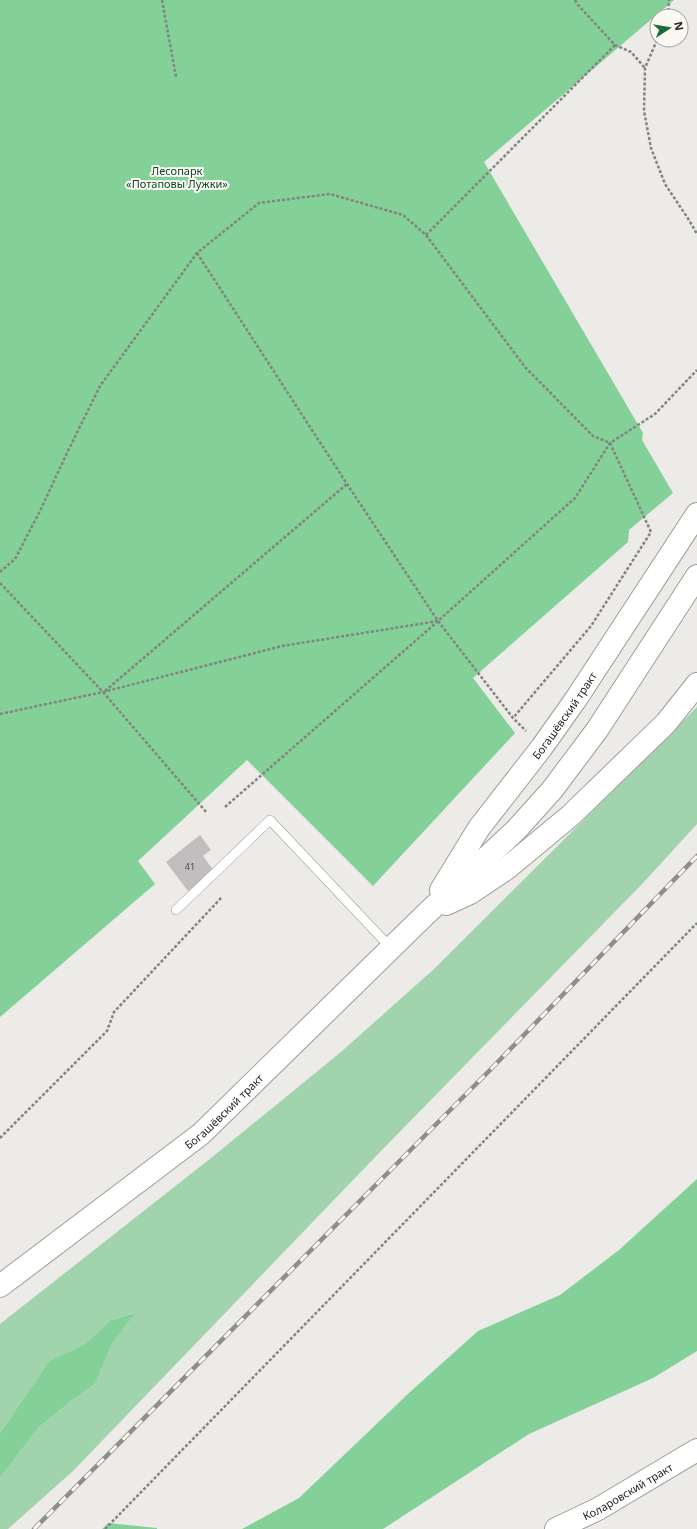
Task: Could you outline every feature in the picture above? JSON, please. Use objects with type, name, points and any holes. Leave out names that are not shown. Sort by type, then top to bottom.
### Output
[{"type":"main road","name":"Богашёвский тракт","points":[[427,913],[479,828],[542,747],[614,642],[697,514]]},
{"type":"main road","name":"Богашёвский тракт","points":[[0,1286],[201,1134],[427,913],[516,830],[552,790],[597,730],[697,576]]},
{"type":"main road","points":[[427,913],[470,893],[506,869],[570,816],[666,723],[697,684]]},
{"type":"main road","name":"Коларовский тракт","points":[[556,1529],[598,1509],[697,1450]]},
{"type":"lane","points":[[176,910],[270,820],[391,948]]},
{"type":"path","points":[[162,0],[176,77]]},
{"type":"path","points":[[575,0],[615,46],[631,52],[645,68]]},
{"type":"path","points":[[426,235],[615,46]]},
{"type":"path","points":[[654,48],[645,68],[644,111],[651,148],[665,184],[697,234]]},
{"type":"path","points":[[0,572],[15,559],[42,509],[67,453],[100,386],[197,253],[259,203],[330,194],[403,215],[426,235],[525,366],[593,436],[610,443],[651,532],[590,626],[514,718]]},
{"type":"path","points":[[197,253],[438,621],[514,718],[542,747]]},
{"type":"path","points":[[225,807],[438,621],[575,498],[610,443],[655,414],[697,370]]},
{"type":"path","points":[[103,692],[347,484]]},
{"type":"path","points":[[0,583],[103,692],[207,814]]},
{"type":"path","points":[[0,714],[103,692],[282,646],[438,621]]},
{"type":"path","points":[[0,1138],[107,1031],[114,1012],[222,897]]},
{"type":"path","points":[[105,1529],[697,922]]},
{"type":"green space","name":"Лесопарк «Потаповы Лужки»","points":[[0,0],[674,0],[665,8],[649,8],[649,21],[484,162],[643,433],[642,440],[673,493],[629,530],[628,542],[473,678],[515,733],[373,886],[247,760],[138,861],[155,884],[0,1017]]},
{"type":"green space","points":[[697,707],[697,824],[644,882],[382,1150],[73,1471],[8,1529],[0,1529],[0,1478],[38,1428],[71,1401],[95,1384],[113,1342],[134,1313],[111,1320],[85,1344],[49,1361],[0,1433],[0,1324],[211,1158],[341,1052],[434,969]]},
{"type":"green space","points":[[697,1179],[697,1351],[653,1378],[529,1434],[383,1529],[242,1529],[299,1498],[410,1392],[478,1331],[560,1295],[619,1250]]},
{"type":"green space","points":[[135,1313],[113,1342],[95,1384],[71,1401],[38,1428],[0,1478],[0,1433],[49,1361],[85,1344],[111,1320]]},
{"type":"green space","points":[[108,1523],[157,1528],[157,1529],[102,1529]]},
{"type":"building","points":[[200,835],[211,850],[203,856],[214,871],[188,891],[166,862]]},
{"type":"railway","points":[[34,1529],[491,1069],[697,856]]}]
